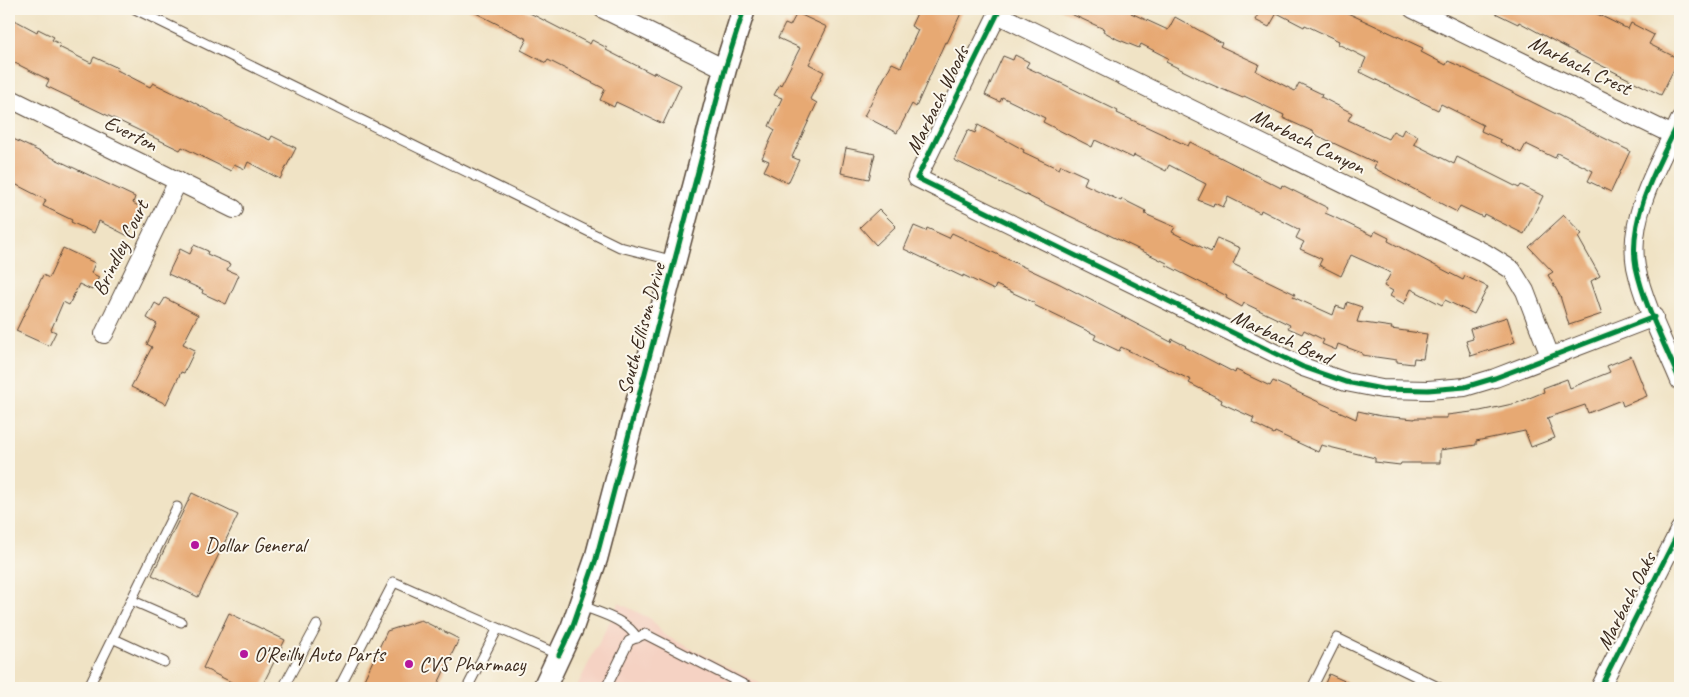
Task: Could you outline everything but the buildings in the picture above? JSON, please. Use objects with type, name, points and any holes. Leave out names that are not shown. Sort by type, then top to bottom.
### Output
[{"type":"street","points":[[603,9],[726,69]]},
{"type":"street","name":"South Ellison Drive","points":[[544,688],[572,628],[596,560],[726,69],[744,9]]},
{"type":"street","name":"Marbach Crest","points":[[1413,9],[1676,128]]},
{"type":"street","name":"Marbach Woods","points":[[917,178],[999,12]]},
{"type":"street","name":"Marbach Canyon","points":[[999,12],[1485,253],[1512,270],[1525,291],[1550,356]]},
{"type":"street","name":"Everton","points":[[9,98],[234,208]]},
{"type":"street","points":[[1676,128],[1648,187],[1635,245],[1636,266],[1643,291],[1680,380]]},
{"type":"street","name":"Marbach Bend","points":[[917,178],[1302,368],[1346,382],[1392,389],[1428,390],[1464,387],[1495,378],[1654,317]]},
{"type":"street","name":"Brindley Court","points":[[104,334],[178,181]]},
{"type":"street","name":"Marbach Oaks","points":[[1600,688],[1680,529]]},
{"type":"lane","points":[[135,9],[620,247],[676,261]]},
{"type":"lane","points":[[88,688],[176,507]]},
{"type":"lane","points":[[338,688],[394,582],[559,655]]},
{"type":"lane","points":[[131,600],[181,622]]},
{"type":"lane","points":[[580,605],[622,623],[632,629],[637,638]]},
{"type":"lane","points":[[283,688],[317,624]]},
{"type":"lane","points":[[466,688],[498,628]]},
{"type":"lane","points":[[606,688],[629,641],[645,634],[750,688]]},
{"type":"lane","points":[[112,638],[164,662]]},
{"type":"lane","points":[[1312,688],[1337,638],[1440,688]]},
{"type":"shaded area","points":[[619,603],[651,619],[664,635],[769,688],[576,688]]},
{"type":"cycle path","points":[[559,655],[572,628],[596,559],[725,69],[744,9]]},
{"type":"cycle path","points":[[1000,9],[917,178],[1303,367],[1346,382],[1382,389],[1428,390],[1465,387],[1495,378],[1654,317]]},
{"type":"cycle path","points":[[1680,120],[1654,172],[1640,210],[1634,248],[1636,267],[1644,296],[1680,381]]},
{"type":"cycle path","points":[[1600,688],[1680,529]]},
{"type":"place","name":"Dollar General","points":[[195,545]]},
{"type":"place","name":"O'Reilly Auto Parts","points":[[244,654]]},
{"type":"place","name":"CVS Pharmacy","points":[[409,664]]}]
